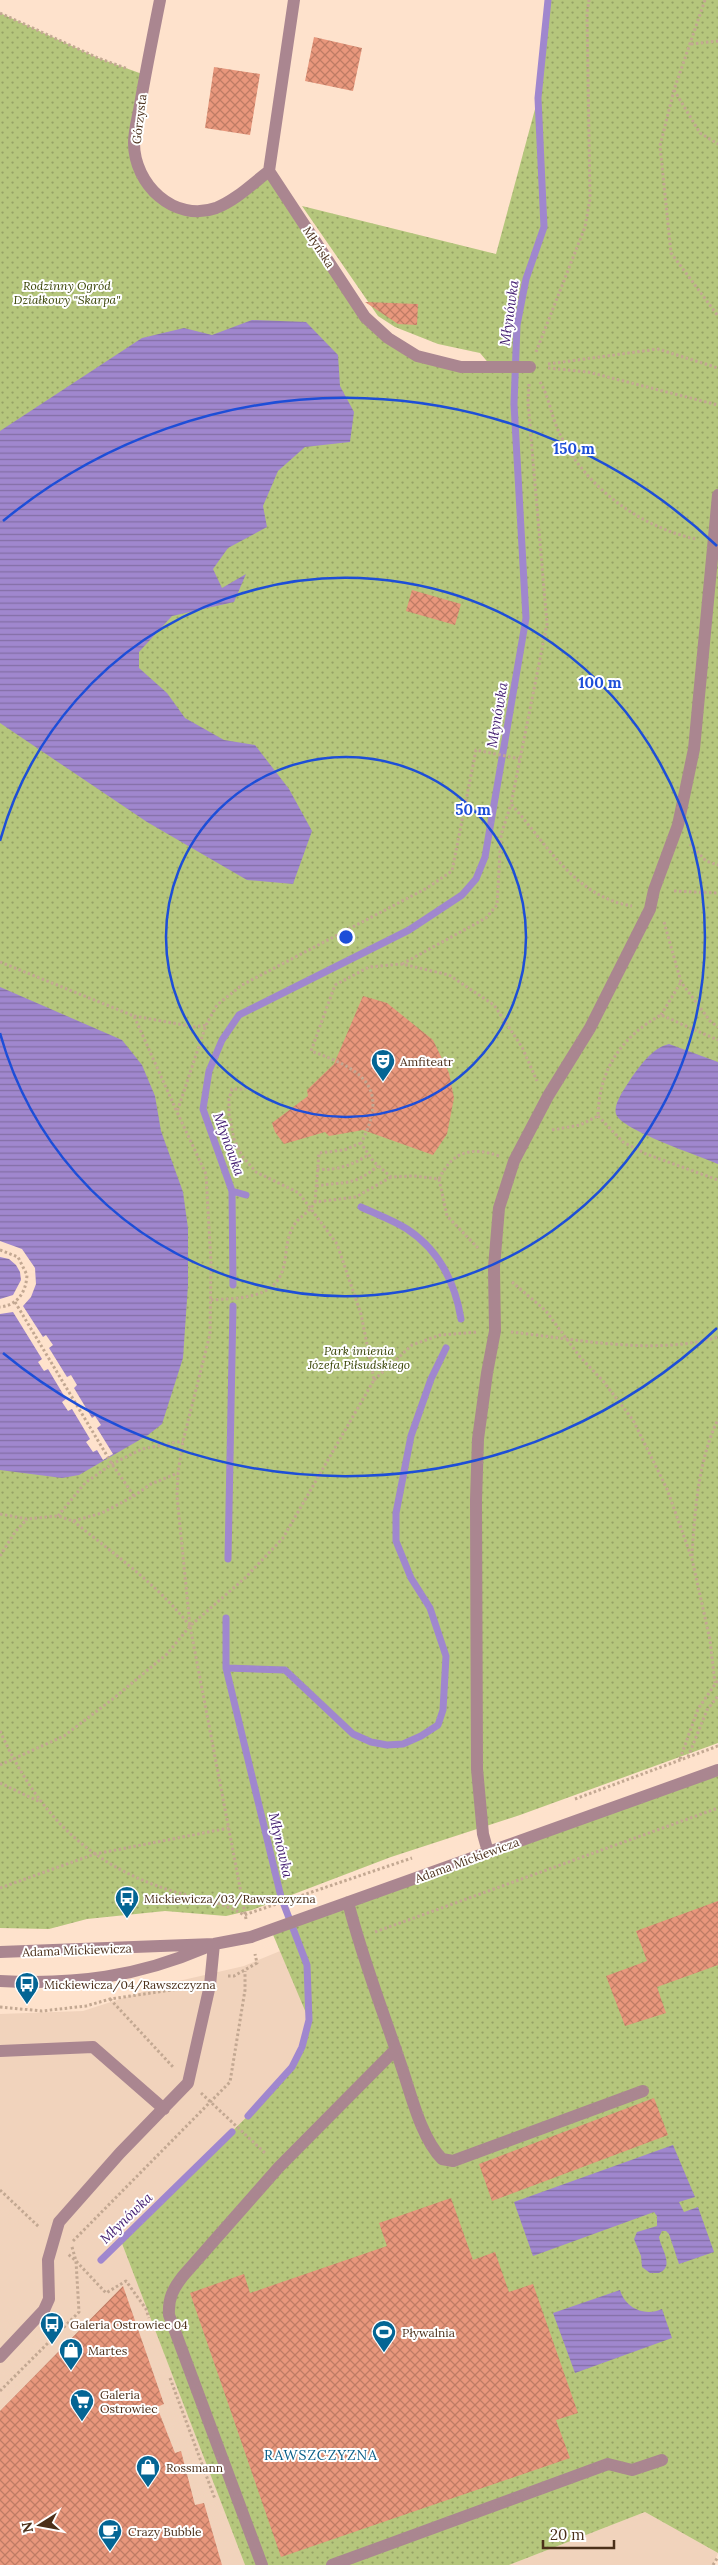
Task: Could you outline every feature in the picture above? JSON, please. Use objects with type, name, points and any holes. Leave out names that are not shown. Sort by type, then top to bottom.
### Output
[{"type":"street","name":"Górzysta","points":[[160,0],[134,143],[140,170],[152,192],[170,205],[191,210],[214,208],[231,200],[269,171]]},
{"type":"street","points":[[269,171],[294,0]]},
{"type":"street","name":"Młyńska","points":[[269,171],[365,317],[388,338],[418,356],[461,367],[530,367]]},
{"type":"street","points":[[488,1852],[483,1834],[477,1769],[476,1500],[478,1439],[486,1373],[495,1331],[494,1267],[499,1208],[514,1161],[548,1096],[590,1028],[650,909],[654,890],[678,825],[694,749],[718,495]]},
{"type":"street","name":"Adama Mickiewicza","points":[[0,1952],[214,1944],[251,1937],[718,1770]]},
{"type":"street","points":[[348,1902],[358,1938],[396,2049],[433,2150],[442,2159],[453,2161],[643,2091]]},
{"type":"street","points":[[0,2357],[44,2310],[48,2299],[48,2260],[52,2240],[59,2222],[81,2196],[188,2083],[210,1977],[214,1944]]},
{"type":"street","name":"Adama Mickiewicza","points":[[0,1982],[87,1980],[135,1973],[172,1962],[214,1944]]},
{"type":"street","points":[[0,2051],[93,2046],[164,2109]]},
{"type":"street","points":[[262,2565],[169,2315],[168,2302],[173,2289],[183,2276],[279,2167],[396,2049]]},
{"type":"street","points":[[332,2565],[608,2464],[632,2470],[662,2460]]},
{"type":"path","points":[[402,964],[486,918],[497,904],[500,835],[511,804],[547,624],[528,402],[530,367],[585,227],[590,199],[587,13],[589,0]]},
{"type":"path","points":[[705,0],[674,90],[660,146],[671,253],[718,316]]},
{"type":"path","points":[[0,13],[98,58],[145,75]]},
{"type":"path","points":[[691,44],[718,41]]},
{"type":"path","points":[[674,90],[700,133],[718,144]]},
{"type":"path","points":[[530,367],[658,349],[718,368]]},
{"type":"path","points":[[530,367],[588,372],[718,405]]},
{"type":"path","points":[[530,367],[544,388],[558,432],[571,455],[593,480],[638,517],[666,531],[695,539],[715,539]]},
{"type":"path","points":[[177,1112],[206,1025],[217,1005],[242,985],[427,888],[452,871],[476,750],[520,760]]},
{"type":"path","points":[[511,804],[567,872],[587,887],[619,904],[650,909]]},
{"type":"path","points":[[678,825],[695,851],[706,862],[718,865]]},
{"type":"path","points":[[718,893],[654,890],[681,982],[710,1021],[718,1027]]},
{"type":"path","points":[[0,962],[134,1016],[194,1027],[206,1025]]},
{"type":"path","points":[[210,1300],[261,1293],[269,1289],[282,1273],[291,1230],[297,1219],[312,1210],[315,1202],[319,1153],[344,1150],[361,1143],[370,1126],[373,1101],[363,1076],[344,1062],[311,1051],[335,985],[369,967],[402,964],[449,975],[494,1005],[522,1047],[535,1077],[548,1096]]},
{"type":"path","points":[[681,982],[661,1015],[643,1025],[613,1058],[601,1084],[598,1116],[622,1142],[646,1154],[718,1180]]},
{"type":"path","points":[[661,1015],[718,1040]]},
{"type":"path","points":[[0,2007],[42,2011],[86,2006],[110,1999],[189,1988],[210,1977],[234,1976],[257,1963],[244,1915],[190,1626],[177,1496],[178,1473],[184,1441],[210,1334],[211,1263],[206,1174],[134,1016]]},
{"type":"path","points":[[246,1088],[232,1089],[229,1099],[234,1139],[242,1156],[256,1172],[299,1193],[337,1244],[361,1314],[374,1380]]},
{"type":"path","points":[[530,1133],[580,1126],[598,1116]]},
{"type":"path","points":[[361,1143],[368,1155],[391,1177]]},
{"type":"path","points":[[315,1202],[356,1197],[391,1177],[414,1176],[439,1179],[447,1163],[467,1151],[494,1154],[514,1161]]},
{"type":"path","points":[[318,1169],[339,1168],[358,1162],[368,1155]]},
{"type":"path","points":[[316,1186],[337,1186],[361,1179],[378,1166]]},
{"type":"path","points":[[0,1250],[18,1257],[27,1275],[23,1294],[15,1302],[0,1307]]},
{"type":"path","points":[[15,1302],[112,1464],[134,1496]]},
{"type":"path","points":[[0,1765],[64,1736],[114,1698],[167,1654],[190,1626],[245,1578],[283,1538],[374,1380],[412,1345],[440,1335],[495,1331],[599,1343],[684,1346],[718,1337]]},
{"type":"path","points":[[566,1338],[632,1420],[667,1489],[692,1559],[710,1640],[716,1681],[698,1709],[680,1760],[679,1784]]},
{"type":"path","points":[[692,1559],[698,1484],[708,1441],[718,1419]]},
{"type":"path","points":[[58,1516],[85,1482],[112,1464],[142,1449],[184,1441]]},
{"type":"path","points":[[73,1521],[102,1513],[134,1496],[151,1484],[178,1473]]},
{"type":"path","points":[[0,1514],[27,1519],[58,1516],[73,1521],[140,1573],[171,1602],[190,1626]]},
{"type":"path","points":[[0,1556],[15,1532],[27,1519]]},
{"type":"path","points":[[679,1784],[707,1710],[718,1696]]},
{"type":"path","points":[[0,1731],[13,1760],[41,1802],[64,1830],[95,1854],[134,1877],[172,1892],[228,1905],[244,1915]]},
{"type":"path","points":[[572,1800],[718,1746]]},
{"type":"path","points":[[0,1783],[41,1802]]},
{"type":"path","points":[[358,1938],[718,1808]]},
{"type":"path","points":[[0,1888],[95,1854],[229,1828]]},
{"type":"path","points":[[244,1915],[300,1894],[419,1855]]},
{"type":"path","points":[[110,1999],[188,2083],[246,2133],[279,2167]]},
{"type":"path","points":[[0,2190],[52,2240]]},
{"type":"path","points":[[76,2260],[106,2293],[126,2281],[146,2309],[152,2327]]},
{"type":"path","points":[[169,2373],[216,2501]]},
{"type":"path","points":[[713,2565],[718,2557]]},
{"type":"shaded area","points":[[252,320],[306,322],[338,355],[340,386],[354,412],[350,442],[305,447],[278,471],[263,506],[267,527],[228,548],[213,569],[222,588],[246,574],[234,602],[172,616],[139,652],[139,668],[167,693],[185,718],[224,740],[255,745],[289,789],[312,831],[293,884],[247,880],[147,822],[0,723],[0,431],[142,338],[184,328],[212,335]]},
{"type":"shaded area","points":[[0,987],[122,1040],[142,1065],[155,1096],[161,1131],[183,1192],[188,1228],[188,1285],[183,1358],[162,1424],[148,1435],[79,1475],[62,1478],[0,1470]]},
{"type":"shaded area","points":[[669,1044],[718,1062],[718,1164],[646,1135],[621,1120],[616,1114],[616,1106],[620,1096],[638,1069],[652,1053]]},
{"type":"shaded area","points":[[285,1949],[309,2020],[302,2047],[292,2067],[273,2091],[121,2241],[245,2565],[0,2565],[0,2014],[83,2011],[170,1983],[244,1966]]},
{"type":"shaded area","points":[[673,2145],[695,2197],[679,2202],[684,2212],[698,2207],[714,2252],[679,2264],[669,2234],[666,2231],[662,2231],[659,2237],[666,2257],[666,2266],[659,2273],[650,2273],[642,2267],[641,2256],[634,2239],[637,2232],[657,2226],[657,2216],[654,2212],[533,2256],[514,2202]]},
{"type":"shaded area","points":[[620,2290],[626,2302],[636,2309],[649,2312],[662,2309],[672,2338],[575,2373],[553,2313]]},
{"type":"shaded area","points":[[645,2512],[718,2553],[713,2565],[509,2565]]},
{"type":"green space","name":"Park imienia Józefa Piłsudskiego","points":[[548,0],[718,0],[718,1743],[520,1815],[391,1857],[252,1910],[226,1916],[165,1911],[87,1919],[49,1929],[0,1928],[0,13],[98,58],[145,75],[134,143],[140,170],[170,205],[214,208],[269,171],[365,317],[418,356],[491,366],[480,353],[438,344],[395,327],[378,316],[302,206],[496,254],[538,98]]},
{"type":"green space","points":[[718,1770],[718,2553],[645,2512],[509,2565],[245,2565],[121,2241],[273,2091],[292,2067],[302,2047],[309,2020],[271,1930]]},
{"type":"pier","points":[[0,1241],[22,1249],[35,1268],[36,1284],[31,1297],[23,1306],[43,1337],[46,1335],[53,1345],[49,1348],[67,1377],[71,1375],[77,1385],[74,1388],[92,1418],[95,1416],[101,1425],[97,1428],[113,1454],[103,1460],[97,1450],[93,1452],[86,1442],[90,1439],[72,1409],[68,1411],[62,1402],[66,1399],[48,1369],[44,1371],[38,1362],[42,1359],[13,1312],[0,1314],[0,1299],[13,1295],[21,1280],[20,1272],[16,1265],[9,1259],[0,1257]]},
{"type":"building","points":[[314,37],[362,48],[353,91],[305,81]]},
{"type":"building","points":[[214,67],[260,74],[250,135],[205,128]]},
{"type":"building","points":[[365,302],[418,304],[417,325],[398,324]]},
{"type":"building","points":[[412,590],[461,604],[455,625],[406,611]]},
{"type":"building","name":"Amfiteatr","points":[[363,996],[387,1003],[433,1040],[449,1073],[454,1098],[447,1134],[433,1155],[363,1130],[329,1136],[325,1132],[284,1144],[275,1132],[272,1123],[308,1096],[307,1090],[334,1064]]},
{"type":"building","points":[[718,1901],[718,1965],[657,1987],[666,2013],[625,2026],[606,1976],[647,1961],[636,1931]]},
{"type":"building","points":[[654,2098],[668,2135],[492,2201],[479,2164]]},
{"type":"building","name":"Pływalnia","points":[[451,2198],[473,2260],[495,2252],[509,2292],[533,2284],[578,2413],[556,2420],[570,2458],[281,2557],[190,2293],[244,2274],[250,2293],[387,2246],[379,2223]]},
{"type":"building","name":"Galeria Ostrowiec","points":[[123,2286],[164,2404],[157,2407],[175,2453],[181,2451],[195,2505],[204,2503],[222,2565],[0,2565],[0,2411]]},
{"type":"waterway","name":"Młynówka","points":[[233,1285],[232,1191],[203,1109],[209,1071],[222,1040],[239,1015],[409,930],[462,895],[476,879],[485,857],[526,618],[514,404],[517,325],[526,279],[544,227],[538,98],[548,0]]},
{"type":"waterway","points":[[232,1191],[246,1195]]},
{"type":"waterway","points":[[361,1207],[407,1229],[418,1237],[437,1257],[455,1292],[461,1319]]},
{"type":"waterway","name":"Młynówka","points":[[228,1559],[233,1306]]},
{"type":"waterway","points":[[226,1668],[285,1670],[353,1734],[371,1742],[387,1745],[403,1744],[421,1736],[438,1725],[443,1710],[446,1656],[430,1608],[411,1578],[396,1541],[396,1513],[411,1436],[431,1379],[446,1348]]},
{"type":"waterway","name":"Młynówka","points":[[226,1618],[226,1668],[281,1897],[307,1965],[309,2020],[302,2047],[292,2067],[248,2116]]},
{"type":"waterway","name":"Młynówka","points":[[101,2260],[232,2132]]},
{"type":"place","name":"Amfiteatr","points":[[383,1082]]},
{"type":"place","name":"Mickiewicza/03/Rawszczyzna","points":[[127,1919]]},
{"type":"place","name":"Mickiewicza/04/Rawszczyzna","points":[[27,2005]]},
{"type":"place","name":"Galeria Ostrowiec 04","points":[[52,2345]]},
{"type":"place","name":"Pływalnia","points":[[384,2353]]},
{"type":"place","name":"Martes","points":[[71,2371]]},
{"type":"place","name":"Galeria Ostrowiec","points":[[82,2422]]},
{"type":"place","name":"Rossmann","points":[[148,2488]]},
{"type":"place","name":"Crazy Bubble","points":[[110,2552]]},
{"type":"district","name":"RAWSZCZYZNA","points":[[321,2455]]},
{"type":"park label","name":"Rodzinny Ogród Działkowy \"Skarpa\"","points":[[67,292]]}]
